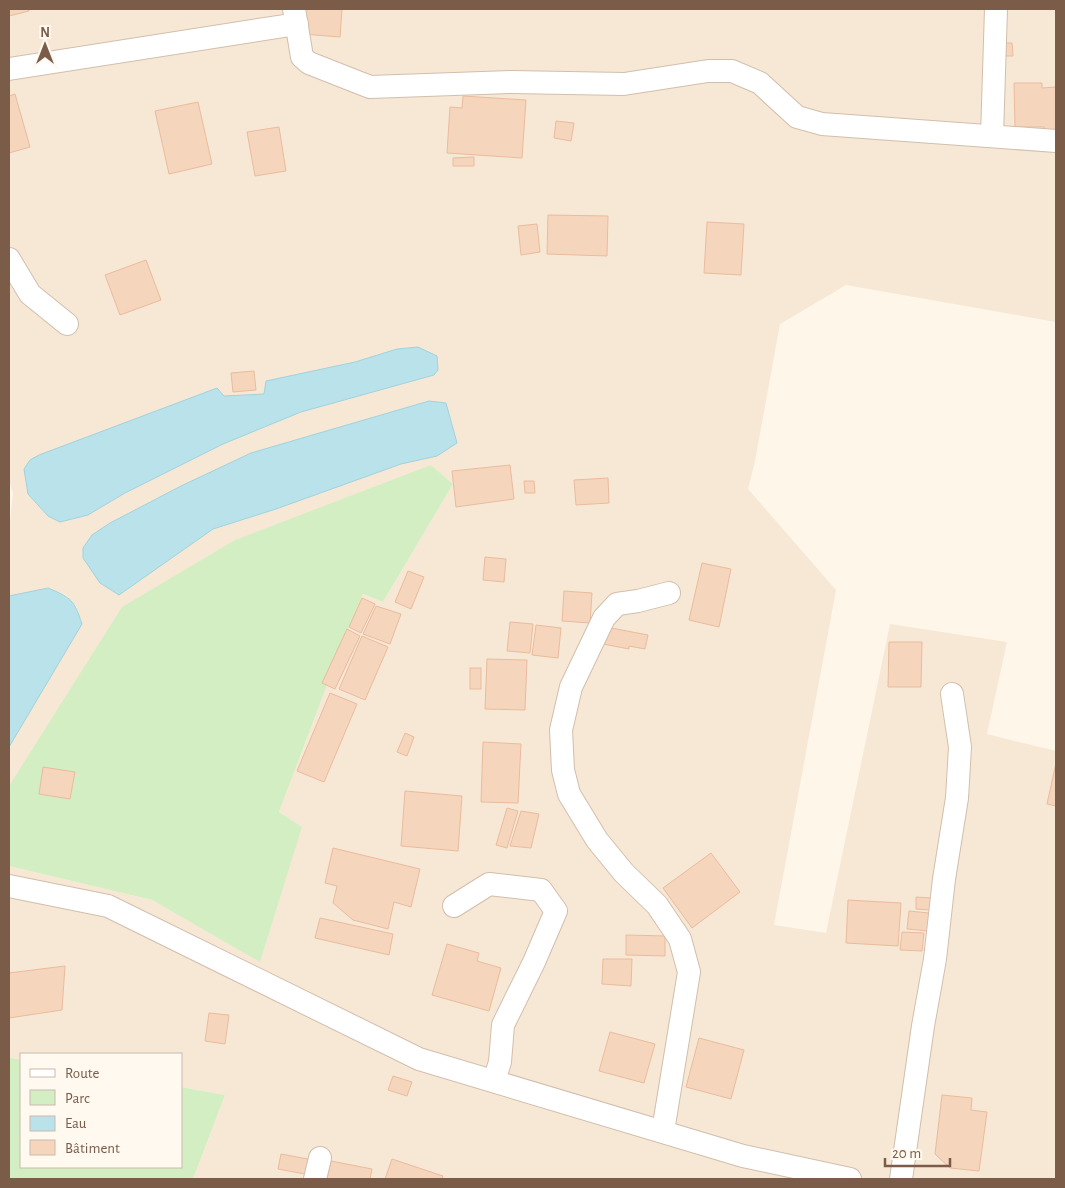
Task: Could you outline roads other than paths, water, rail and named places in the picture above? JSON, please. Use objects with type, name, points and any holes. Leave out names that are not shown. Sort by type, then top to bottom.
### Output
[{"type":"street","points":[[992,136],[996,9]]},
{"type":"street","points":[[9,69],[296,16],[302,57],[309,63],[370,87],[511,82],[624,84],[708,71],[732,71],[760,83],[797,117],[822,124],[1056,141]]},
{"type":"street","points":[[9,259],[30,294],[67,324]]},
{"type":"street","points":[[663,1131],[689,972],[680,939],[657,905],[624,873],[597,840],[569,794],[563,770],[560,730],[571,687],[604,618],[617,604],[669,593]]},
{"type":"street","points":[[901,1179],[923,1026],[935,959],[956,798],[960,747],[952,694]]},
{"type":"street","points":[[454,906],[489,884],[541,890],[556,911],[534,962],[503,1025],[500,1062],[494,1081]]},
{"type":"street","points":[[9,886],[108,906],[420,1059],[743,1156],[850,1179]]},
{"type":"water","points":[[418,347],[437,356],[438,370],[434,375],[301,412],[223,444],[125,493],[88,515],[60,522],[48,516],[28,494],[24,469],[30,460],[39,455],[217,388],[224,396],[264,394],[266,381],[355,362],[397,349]]},
{"type":"water","points":[[429,401],[446,403],[457,443],[437,456],[401,464],[276,509],[213,529],[119,595],[100,583],[83,558],[83,548],[92,535],[110,523],[181,486],[251,453]]},
{"type":"water","points":[[48,588],[62,594],[71,601],[77,610],[82,624],[9,747],[9,596]]}]
